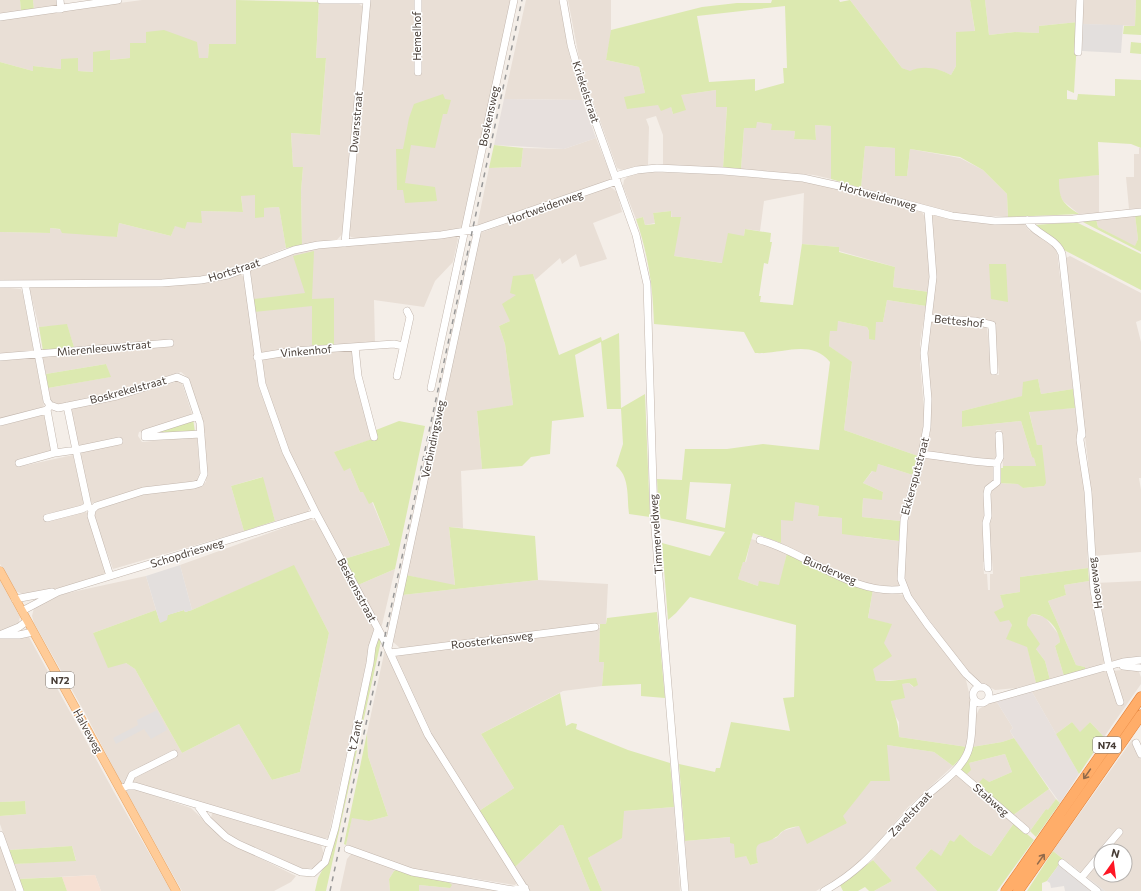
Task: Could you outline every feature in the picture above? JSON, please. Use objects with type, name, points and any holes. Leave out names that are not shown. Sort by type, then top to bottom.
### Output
[{"type":"highway","name":"N74","points":[[1006,891],[1141,696]]},
{"type":"highway","name":"N74","points":[[1018,891],[1141,715]]},
{"type":"main road","name":"Halveweg","points":[[0,571],[33,632],[123,787],[176,891]]},
{"type":"street","points":[[60,0],[61,9]]},
{"type":"street","points":[[0,17],[118,0]]},
{"type":"street","points":[[321,0],[367,0]]},
{"type":"street","name":"Dwarsstraat","points":[[345,243],[367,0]]},
{"type":"street","name":"Hemelhof","points":[[418,0],[418,72]]},
{"type":"street","name":"Boskensweg","points":[[461,232],[514,0]]},
{"type":"street","name":"Kriekelstraat","points":[[563,0],[571,45],[582,84],[616,178]]},
{"type":"street","points":[[1078,52],[1080,0]]},
{"type":"street","name":"Hortweidenweg","points":[[475,230],[616,178],[630,171],[657,168],[730,171],[803,178],[928,210],[972,219],[1074,219],[1141,212]]},
{"type":"street","name":"Timmerveldweg","points":[[616,178],[640,247],[647,284],[654,517],[685,891]]},
{"type":"street","name":"Ekkersputstraat","points":[[928,210],[933,277],[924,365],[928,414],[922,454],[904,520],[901,570],[904,589],[927,624],[966,674],[980,687]]},
{"type":"street","name":"Hoeveweg","points":[[1027,220],[1031,228],[1056,244],[1062,254],[1081,432],[1081,452],[1084,461],[1092,578],[1120,702]]},
{"type":"street","name":"Hortstraat","points":[[0,284],[186,282],[228,275],[294,250],[318,245],[413,238],[475,230]]},
{"type":"street","name":"Verbindingsweg","points":[[389,650],[475,230]]},
{"type":"street","points":[[445,311],[461,232]]},
{"type":"street","points":[[431,388],[461,232]]},
{"type":"street","name":"Beskensstraat","points":[[246,268],[257,357],[262,384],[280,436],[316,513],[389,650],[428,735],[525,890]]},
{"type":"street","points":[[25,284],[47,401],[55,453]]},
{"type":"street","points":[[397,376],[410,317],[407,311]]},
{"type":"street","name":"Betteshof","points":[[928,318],[975,321],[992,325],[994,371]]},
{"type":"street","name":"Mierenleeuwstraat","points":[[0,357],[170,342]]},
{"type":"street","name":"Vinkenhof","points":[[257,357],[294,351],[394,344],[403,346]]},
{"type":"street","points":[[355,347],[358,376],[374,437]]},
{"type":"street","name":"Boskrekelstraat","points":[[0,422],[48,407],[58,408],[117,396],[177,377],[186,381],[198,416],[201,434],[204,474],[200,483],[194,486],[143,491],[90,508]]},
{"type":"street","points":[[67,406],[91,516],[110,576]]},
{"type":"street","points":[[198,416],[144,433],[145,437],[201,434]]},
{"type":"street","points":[[988,568],[987,494],[988,489],[997,482],[997,463],[1000,457],[999,435]]},
{"type":"street","points":[[19,463],[55,453],[119,441]]},
{"type":"street","points":[[922,454],[960,459],[968,462],[997,463]]},
{"type":"street","points":[[47,518],[90,508]]},
{"type":"street","name":"Schopdriesweg","points":[[15,599],[58,592],[316,513]]},
{"type":"street","name":"Bunderweg","points":[[760,540],[780,546],[838,576],[854,582],[891,589],[904,589]]},
{"type":"street","name":"Schopdriesweg","points":[[22,611],[58,592]]},
{"type":"street","points":[[0,635],[19,627],[27,621]]},
{"type":"street","name":"Roosterkensweg","points":[[389,650],[595,627]]},
{"type":"street","name":"'t Zant","points":[[198,806],[208,820],[226,837],[301,872],[313,873],[320,869],[325,862],[330,844],[369,670],[372,647],[378,629]]},
{"type":"street","points":[[0,635],[19,635],[33,632]]},
{"type":"street","points":[[1010,693],[989,691],[980,687],[975,690],[974,697],[982,704],[1010,693],[1123,662],[1141,660]]},
{"type":"street","points":[[1112,666],[1141,668]]},
{"type":"street","name":"Ekkersputstraat","points":[[966,674],[974,697]]},
{"type":"street","points":[[989,691],[989,700]]},
{"type":"street","name":"Zavelstraat","points":[[824,891],[840,882],[863,864],[909,813],[931,791],[956,770],[968,750],[974,697]]},
{"type":"street","name":"Zavelstraat","points":[[972,722],[975,712],[982,704]]},
{"type":"street","points":[[1136,743],[1141,754]]},
{"type":"street","points":[[123,787],[132,775],[174,754]]},
{"type":"street","name":"Stabweg","points":[[956,770],[1026,830]]},
{"type":"street","points":[[123,787],[135,786],[198,806],[330,844]]},
{"type":"street","points":[[1110,843],[1119,832]]},
{"type":"street","points":[[0,835],[20,891]]},
{"type":"street","points":[[348,849],[426,876],[513,890],[525,890]]},
{"type":"street","points":[[1062,863],[1097,891]]},
{"type":"street","points":[[1081,878],[1093,864]]},
{"type":"shaded area","points":[[0,0],[20,0],[21,11],[0,14]]},
{"type":"shaded area","points":[[33,0],[57,0],[56,5],[53,7],[34,10]]},
{"type":"shaded area","points":[[142,0],[236,0],[236,44],[209,44],[208,58],[199,58],[146,32],[147,43],[130,58],[109,60],[93,72],[78,71],[77,58],[61,69],[33,66],[33,71],[0,62],[0,19]]},
{"type":"shaded area","points":[[371,0],[510,0],[511,2],[462,227],[460,229],[358,239],[351,237],[348,234],[369,3]]},
{"type":"shaded area","points":[[526,0],[559,0],[569,53],[582,100],[504,99]]},
{"type":"shaded area","points":[[568,0],[611,0],[611,34],[606,60],[639,67],[645,93],[658,105],[671,107],[673,114],[681,95],[716,90],[727,106],[723,168],[663,165],[663,135],[656,116],[646,119],[649,127],[648,165],[622,170],[617,168],[581,68]]},
{"type":"shaded area","points":[[850,0],[970,0],[975,32],[956,32],[956,66],[951,75],[942,71],[934,70],[916,69],[910,72],[902,68]]},
{"type":"shaded area","points":[[985,0],[1079,0],[1078,22],[1039,26],[1039,33],[1015,32],[989,35]]},
{"type":"shaded area","points":[[1082,0],[1136,0],[1135,26],[1081,24]]},
{"type":"shaded area","points":[[319,2],[358,3],[363,7],[343,233],[336,241],[302,245],[301,191],[303,167],[293,167],[291,133],[320,135],[326,59],[316,59]]},
{"type":"shaded area","points":[[1083,24],[1123,25],[1121,53],[1082,51]]},
{"type":"shaded area","points":[[504,99],[582,100],[596,138],[564,149],[494,145]]},
{"type":"shaded area","points":[[757,122],[772,124],[772,130],[795,131],[794,139],[816,140],[815,125],[831,126],[831,179],[814,175],[741,169],[744,128]]},
{"type":"shaded area","points":[[596,138],[611,176],[610,180],[477,226],[489,168],[521,167],[523,148],[564,149]]},
{"type":"shaded area","points":[[865,146],[895,148],[895,176],[907,176],[910,149],[960,158],[983,170],[1007,194],[1008,217],[956,214],[861,188]]},
{"type":"shaded area","points":[[1139,148],[1141,148],[1141,208],[1129,209],[1126,177],[1134,177],[1134,154],[1139,154]]},
{"type":"shaded area","points":[[642,172],[710,174],[798,181],[821,185],[922,212],[926,219],[930,271],[929,292],[893,287],[895,267],[839,251],[839,247],[802,244],[804,193],[764,201],[760,231],[745,229],[744,236],[723,263],[674,256],[671,211],[653,213],[655,223],[645,225],[643,217],[636,219],[623,186],[624,180],[628,176]]},
{"type":"shaded area","points":[[1099,175],[1099,213],[1079,214],[1063,201],[1059,193],[1059,178]]},
{"type":"shaded area","points":[[605,188],[612,188],[617,192],[622,212],[593,223],[607,259],[580,267],[576,254],[562,264],[560,258],[535,280],[533,274],[516,295],[510,321],[499,326],[505,344],[513,405],[477,412],[482,469],[461,471],[463,528],[449,527],[455,586],[406,575],[480,233]]},
{"type":"shaded area","points":[[241,195],[255,195],[264,208],[279,207],[286,248],[228,271],[195,279],[0,280],[0,232],[49,233],[50,228],[117,237],[119,223],[171,236],[175,225],[185,229],[186,222],[201,211],[243,212]]},
{"type":"shaded area","points":[[933,215],[981,223],[1024,224],[1029,230],[1053,245],[1057,251],[1073,389],[1041,394],[1038,379],[1023,396],[962,411],[962,427],[1021,421],[1036,466],[1003,466],[1001,430],[996,430],[997,457],[991,460],[929,452],[927,450],[930,435],[931,415],[927,349],[931,322],[982,324],[985,326],[987,328],[992,375],[999,375],[994,322],[932,315],[931,217]]},
{"type":"shaded area","points":[[1135,215],[1138,239],[1135,247],[1098,227],[1096,219]]},
{"type":"shaded area","points":[[456,236],[458,239],[453,262],[435,281],[424,307],[374,300],[375,344],[264,354],[260,352],[250,271],[252,269],[292,253],[322,248]]},
{"type":"shaded area","points":[[1070,256],[1141,293],[1141,320],[1136,322],[1141,342],[1141,478],[1139,478],[1141,490],[1141,552],[1093,556],[1088,461],[1075,354],[1066,258]]},
{"type":"shaded area","points":[[240,274],[244,277],[259,388],[285,457],[309,504],[309,510],[306,514],[275,521],[262,477],[231,486],[244,531],[113,569],[94,517],[97,508],[146,493],[200,487],[206,482],[202,422],[187,377],[181,372],[116,393],[57,405],[50,401],[48,388],[110,377],[106,364],[46,374],[41,357],[172,345],[171,340],[74,347],[67,325],[39,327],[29,287],[181,285]]},
{"type":"shaded area","points":[[0,287],[21,289],[34,352],[0,356]]},
{"type":"shaded area","points":[[887,300],[926,306],[920,343],[920,363],[925,421],[918,456],[844,430],[852,363],[829,346],[830,331],[838,321],[867,327],[869,331],[869,339],[876,322],[883,322]]},
{"type":"shaded area","points":[[350,349],[353,351],[373,439],[334,452],[350,468],[360,492],[363,491],[369,503],[372,502],[390,545],[344,559],[291,456],[268,397],[262,360],[285,354]]},
{"type":"shaded area","points":[[35,357],[44,407],[0,419],[0,361]]},
{"type":"shaded area","points":[[179,381],[182,383],[192,414],[139,432],[138,436],[142,442],[197,437],[200,475],[197,481],[147,487],[92,503],[89,499],[78,452],[122,443],[120,437],[78,447],[70,407],[119,398]]},
{"type":"shaded area","points":[[1075,408],[1085,492],[1088,568],[1020,577],[1020,592],[1000,595],[1012,625],[1007,639],[1027,646],[1036,683],[1016,688],[995,690],[977,680],[967,671],[908,591],[904,573],[906,522],[924,458],[930,457],[969,464],[995,465],[995,480],[988,487],[986,561],[983,562],[984,574],[987,574],[988,590],[990,590],[990,574],[993,574],[992,560],[990,560],[989,492],[998,483],[1019,484],[1023,488],[1044,486],[1042,445],[1037,446],[1029,411]]},
{"type":"shaded area","points":[[46,414],[53,448],[51,452],[16,460],[18,467],[73,455],[84,502],[82,506],[46,514],[47,520],[84,511],[87,513],[106,575],[73,585],[26,595],[15,591],[0,564],[0,426]]},
{"type":"shaded area","points":[[878,464],[913,475],[900,521],[862,517],[863,498],[882,499],[883,492],[863,483]]},
{"type":"shaded area","points":[[795,501],[819,506],[818,516],[842,518],[864,537],[899,541],[899,587],[875,585],[857,581],[797,554],[781,543],[781,520]]},
{"type":"shaded area","points":[[308,519],[316,521],[374,628],[328,838],[323,838],[133,784],[121,783],[85,713],[34,623],[32,616],[34,608],[63,594],[146,576],[156,610],[93,633],[126,663],[135,669],[182,753],[239,724],[272,780],[300,772],[329,633],[294,566],[192,610],[180,565]]},
{"type":"shaded area","points":[[751,539],[773,545],[787,553],[780,585],[758,586],[738,579],[743,561],[746,562]]},
{"type":"shaded area","points":[[180,565],[192,610],[185,612],[184,610],[168,615],[167,620],[160,623],[146,576]]},
{"type":"shaded area","points":[[395,569],[382,625],[381,627],[358,585]]},
{"type":"shaded area","points":[[0,580],[20,617],[18,625],[0,632]]},
{"type":"shaded area","points":[[538,580],[608,584],[606,624],[594,624],[400,648],[393,642],[402,595]]},
{"type":"shaded area","points":[[1089,581],[1105,663],[1102,666],[1085,670],[1085,667],[1076,665],[1048,601],[1066,595],[1064,585]]},
{"type":"shaded area","points":[[1141,581],[1141,656],[1112,661],[1109,658],[1095,583]]},
{"type":"shaded area","points":[[873,589],[903,595],[966,680],[971,701],[967,747],[899,737],[899,722],[894,714],[891,701],[902,684],[909,683],[913,687],[916,679],[876,681],[872,669],[891,624],[868,619]]},
{"type":"shaded area","points":[[1032,614],[1045,617],[1059,635],[1060,642],[1055,646],[1064,676],[1050,680],[1045,661],[1036,649],[1027,625],[1028,618]]},
{"type":"shaded area","points":[[600,628],[599,662],[604,662],[602,686],[563,691],[481,734],[514,788],[479,811],[434,738],[396,656],[400,654]]},
{"type":"shaded area","points":[[29,637],[114,792],[171,891],[101,891],[95,875],[19,879],[14,864],[76,860],[72,846],[9,850],[0,824],[0,816],[26,814],[25,801],[0,802],[0,639]]},
{"type":"shaded area","points":[[385,649],[425,735],[517,882],[515,885],[413,869],[346,845],[352,817],[369,821],[388,816],[368,756],[367,733]]},
{"type":"shaded area","points":[[1132,669],[1139,672],[1141,684],[1104,737],[1090,722],[1080,733],[1072,722],[1056,734],[1031,690],[1106,671],[1118,703],[1112,671]]},
{"type":"shaded area","points":[[1031,690],[1079,774],[1060,803],[1019,746],[1010,731],[1013,728],[995,699]]},
{"type":"shaded area","points":[[995,699],[1013,728],[1010,731],[1014,738],[1002,742],[972,747],[974,721],[979,709]]},
{"type":"shaded area","points":[[157,710],[167,730],[151,739],[144,729],[116,744],[113,738],[138,725],[137,720]]},
{"type":"shaded area","points":[[1132,740],[1141,760],[1141,891],[1105,891],[1095,883],[1133,883],[1133,843],[1093,843],[1093,882],[1053,851]]},
{"type":"shaded area","points":[[887,745],[934,752],[953,766],[908,807],[871,851],[850,871],[816,891],[689,891],[685,841],[731,837],[746,856],[750,865],[758,863],[755,852],[757,845],[763,841],[776,838],[783,831],[799,826],[847,823],[842,816],[871,781]]},
{"type":"shaded area","points":[[1005,754],[1012,772],[989,782],[981,788],[966,775],[969,763]]},
{"type":"shaded area","points":[[955,774],[1014,823],[991,856],[974,846],[960,834],[954,843],[950,840],[941,857],[931,849],[915,868],[937,891],[874,891],[892,881],[873,860],[905,820]]},
{"type":"shaded area","points":[[132,788],[191,808],[227,842],[296,876],[291,882],[274,891],[182,891],[127,793],[127,790]]},
{"type":"shaded area","points":[[1049,789],[1056,799],[1048,811],[1046,809],[1030,831],[1012,816]]},
{"type":"shaded area","points":[[674,807],[680,891],[602,891],[588,858],[599,851],[624,811]]},
{"type":"shaded area","points":[[212,812],[321,845],[324,854],[319,867],[303,869],[230,836],[211,819]]},
{"type":"shaded area","points":[[560,825],[563,825],[590,891],[530,891],[515,867]]},
{"type":"shaded area","points":[[0,845],[16,890],[13,891],[0,891]]},
{"type":"shaded area","points":[[351,854],[396,870],[389,879],[390,891],[340,891],[347,859]]},
{"type":"shaded area","points":[[1063,859],[1105,891],[1065,891],[1064,886],[1051,888],[1050,883],[1047,881]]},
{"type":"shaded area","points":[[95,875],[101,891],[67,891],[62,877]]},
{"type":"shaded area","points":[[448,881],[508,891],[419,891],[419,885],[450,888]]},
{"type":"green space","points":[[20,0],[33,0],[34,10],[21,11]]},
{"type":"green space","points":[[236,0],[319,2],[316,58],[326,58],[320,135],[291,133],[293,167],[303,167],[301,191],[302,245],[286,248],[279,207],[264,208],[264,217],[255,218],[255,195],[241,196],[243,212],[201,211],[202,223],[187,222],[185,229],[175,226],[171,236],[119,223],[117,237],[62,233],[60,229],[50,228],[50,233],[0,232],[0,62],[33,71],[33,66],[61,69],[61,59],[78,58],[78,71],[93,72],[93,52],[110,50],[110,60],[130,58],[130,43],[146,43],[146,32],[164,30],[197,42],[199,58],[208,58],[209,44],[236,44]]},
{"type":"green space","points":[[772,0],[839,0],[840,2],[850,0],[902,68],[910,71],[920,68],[930,68],[951,75],[956,66],[956,32],[975,31],[970,0],[985,0],[989,35],[1015,32],[1039,33],[1039,26],[1078,22],[1074,93],[1067,90],[1067,99],[1077,100],[1078,94],[1115,96],[1115,79],[1141,80],[1141,148],[1131,144],[1098,142],[1099,175],[1059,179],[1060,191],[1063,200],[1069,207],[1079,214],[1008,217],[1007,194],[983,170],[960,157],[910,149],[907,176],[895,176],[895,148],[865,146],[861,188],[831,179],[831,126],[815,125],[816,140],[794,139],[795,131],[771,130],[772,124],[757,122],[756,128],[744,128],[741,169],[723,168],[727,107],[716,107],[716,90],[681,95],[686,110],[673,114],[671,107],[661,111],[658,105],[627,109],[624,97],[645,93],[639,67],[606,60],[611,30],[702,7],[737,3],[771,3]],"holes":[[[785,6],[787,68],[783,68],[784,83],[755,91],[755,79],[709,82],[697,16]]]},
{"type":"green space","points":[[1136,0],[1141,0],[1141,35],[1123,34],[1124,26],[1135,26]]},
{"type":"green space","points":[[1131,42],[1141,43],[1141,54],[1130,53]]},
{"type":"green space","points":[[443,94],[445,99],[451,100],[447,114],[443,114],[435,148],[411,145],[405,183],[435,187],[437,201],[405,203],[403,190],[397,190],[396,149],[403,149],[409,118],[414,104]]},
{"type":"green space","points":[[494,145],[523,148],[521,167],[489,168]]},
{"type":"green space","points":[[671,211],[671,217],[681,217],[674,256],[722,263],[728,233],[744,236],[745,229],[771,233],[770,242],[772,242],[768,264],[764,263],[759,296],[761,296],[760,302],[793,305],[802,244],[839,247],[839,252],[895,267],[893,287],[929,292],[926,306],[887,300],[883,322],[876,322],[875,340],[869,339],[869,331],[867,327],[838,321],[837,331],[830,331],[829,346],[852,362],[844,430],[918,456],[913,475],[878,464],[876,472],[872,471],[863,483],[883,492],[882,500],[863,498],[862,517],[900,521],[899,541],[842,534],[842,518],[818,516],[819,506],[795,502],[793,521],[781,520],[781,543],[753,533],[745,562],[743,562],[738,579],[758,586],[759,581],[779,585],[787,553],[873,589],[868,618],[892,624],[884,643],[892,656],[873,669],[876,681],[916,678],[918,685],[914,687],[909,683],[902,684],[905,698],[891,701],[899,737],[967,747],[962,757],[953,766],[934,752],[887,745],[890,781],[871,781],[843,816],[847,823],[807,844],[799,826],[786,829],[771,840],[757,846],[756,855],[758,863],[750,865],[746,856],[735,858],[734,844],[730,843],[730,837],[685,841],[679,764],[715,772],[716,768],[720,768],[731,722],[790,731],[783,698],[794,697],[796,625],[690,597],[668,620],[662,543],[710,556],[725,532],[659,518],[657,479],[682,480],[685,449],[727,449],[763,444],[819,450],[830,362],[822,355],[805,349],[755,353],[744,332],[654,324],[649,271],[644,245],[636,219],[643,217],[645,225],[655,224],[653,213]],"holes":[[[690,482],[731,484],[725,528],[686,519]]]},
{"type":"green space","points":[[1135,215],[1141,215],[1141,252],[1081,221],[1096,219],[1098,227],[1135,246],[1138,239]]},
{"type":"green space","points":[[1076,222],[1141,254],[1141,290],[1064,250],[1061,245],[1034,225]]},
{"type":"green space","points":[[314,251],[312,299],[334,298],[334,345],[312,345],[312,306],[254,312],[253,299],[305,293],[293,256]]},
{"type":"green space","points":[[989,264],[1006,264],[1008,302],[991,299]]},
{"type":"green space","points":[[533,274],[559,355],[601,337],[602,341],[619,333],[621,408],[645,394],[650,517],[629,514],[626,481],[624,475],[616,466],[623,444],[621,409],[607,409],[601,342],[575,355],[584,417],[552,421],[550,454],[531,457],[522,466],[482,469],[477,411],[513,405],[505,344],[499,326],[510,321],[502,304],[516,295],[510,293],[513,276]]},
{"type":"green space","points":[[67,324],[74,347],[43,351],[39,327]]},
{"type":"green space","points":[[106,364],[111,377],[48,388],[46,374]]},
{"type":"green space","points":[[1038,379],[1041,394],[1073,389],[1075,408],[1029,412],[1037,445],[1042,445],[1046,483],[1044,486],[1023,488],[1018,484],[998,483],[999,468],[1003,468],[1003,466],[1036,466],[1021,421],[962,427],[962,411],[1022,396],[1023,382]]},
{"type":"green space","points":[[193,419],[195,432],[151,433]]},
{"type":"green space","points":[[399,421],[425,426],[395,569],[358,585],[344,559],[390,545],[373,502],[369,504],[363,492],[360,492],[350,468],[344,471],[334,452],[375,438],[376,430]]},
{"type":"green space","points":[[263,477],[275,521],[244,531],[231,486]]},
{"type":"green space","points":[[449,527],[535,536],[538,580],[402,595],[406,575],[455,585]]},
{"type":"green space","points":[[294,565],[329,633],[300,772],[272,780],[239,724],[182,753],[135,669],[126,663],[108,668],[93,633],[156,610],[160,622],[167,615],[184,610],[185,612],[192,610]]},
{"type":"green space","points":[[1088,568],[1089,581],[1064,585],[1066,595],[1048,601],[1076,665],[1085,667],[1085,670],[1064,676],[1055,646],[1060,642],[1055,627],[1047,619],[1032,614],[1028,618],[1027,625],[1040,644],[1036,649],[1045,661],[1050,680],[1036,683],[1027,647],[1006,639],[1012,625],[1009,620],[1000,622],[994,612],[1004,607],[1000,595],[1020,592],[1020,577]]},
{"type":"green space","points":[[657,612],[665,698],[641,696],[641,684],[602,686],[604,662],[599,662],[600,624],[606,624],[607,618]]},
{"type":"green space","points":[[379,637],[381,641],[326,891],[315,891],[318,878],[327,861],[374,644]]},
{"type":"green space","points":[[560,693],[566,726],[572,723],[577,724],[576,729],[628,750],[670,763],[674,807],[624,811],[622,838],[588,858],[602,891],[590,891],[563,825],[560,825],[515,867],[479,811],[514,788],[481,734]]},
{"type":"green space","points":[[1072,722],[1080,732],[1090,722],[1104,737],[1079,774],[1056,734]]},
{"type":"green space","points":[[367,733],[368,756],[388,816],[369,821],[352,818],[346,845],[344,844]]},
{"type":"green space","points":[[1014,738],[1049,789],[1012,816],[981,788],[983,786],[979,783],[983,778],[989,782],[1012,772],[1005,754],[969,763],[971,770],[966,775],[961,771],[961,768],[972,747],[1002,742]]},
{"type":"green space","points":[[1056,799],[1060,803],[1036,837],[1030,831],[1046,809],[1048,810]]},
{"type":"green space","points":[[25,801],[26,814],[0,816],[0,802]]},
{"type":"green space","points":[[1014,823],[1034,840],[997,891],[937,891],[915,868],[931,849],[941,856],[950,840],[954,842],[960,834],[974,846],[991,856]]},
{"type":"green space","points":[[72,846],[76,861],[14,864],[9,850]]},
{"type":"green space","points":[[1053,851],[1063,859],[1047,881],[1042,883],[1042,891],[1027,891]]},
{"type":"green space","points":[[873,860],[892,881],[874,891],[869,891],[865,887],[858,891],[843,891],[840,885]]},
{"type":"green space","points":[[396,870],[414,876],[448,881],[452,885],[450,888],[419,885],[419,891],[390,891],[389,879]]},
{"type":"green space","points":[[62,877],[67,891],[24,891],[19,879]]},
{"type":"railway","points":[[330,891],[522,0]]}]
